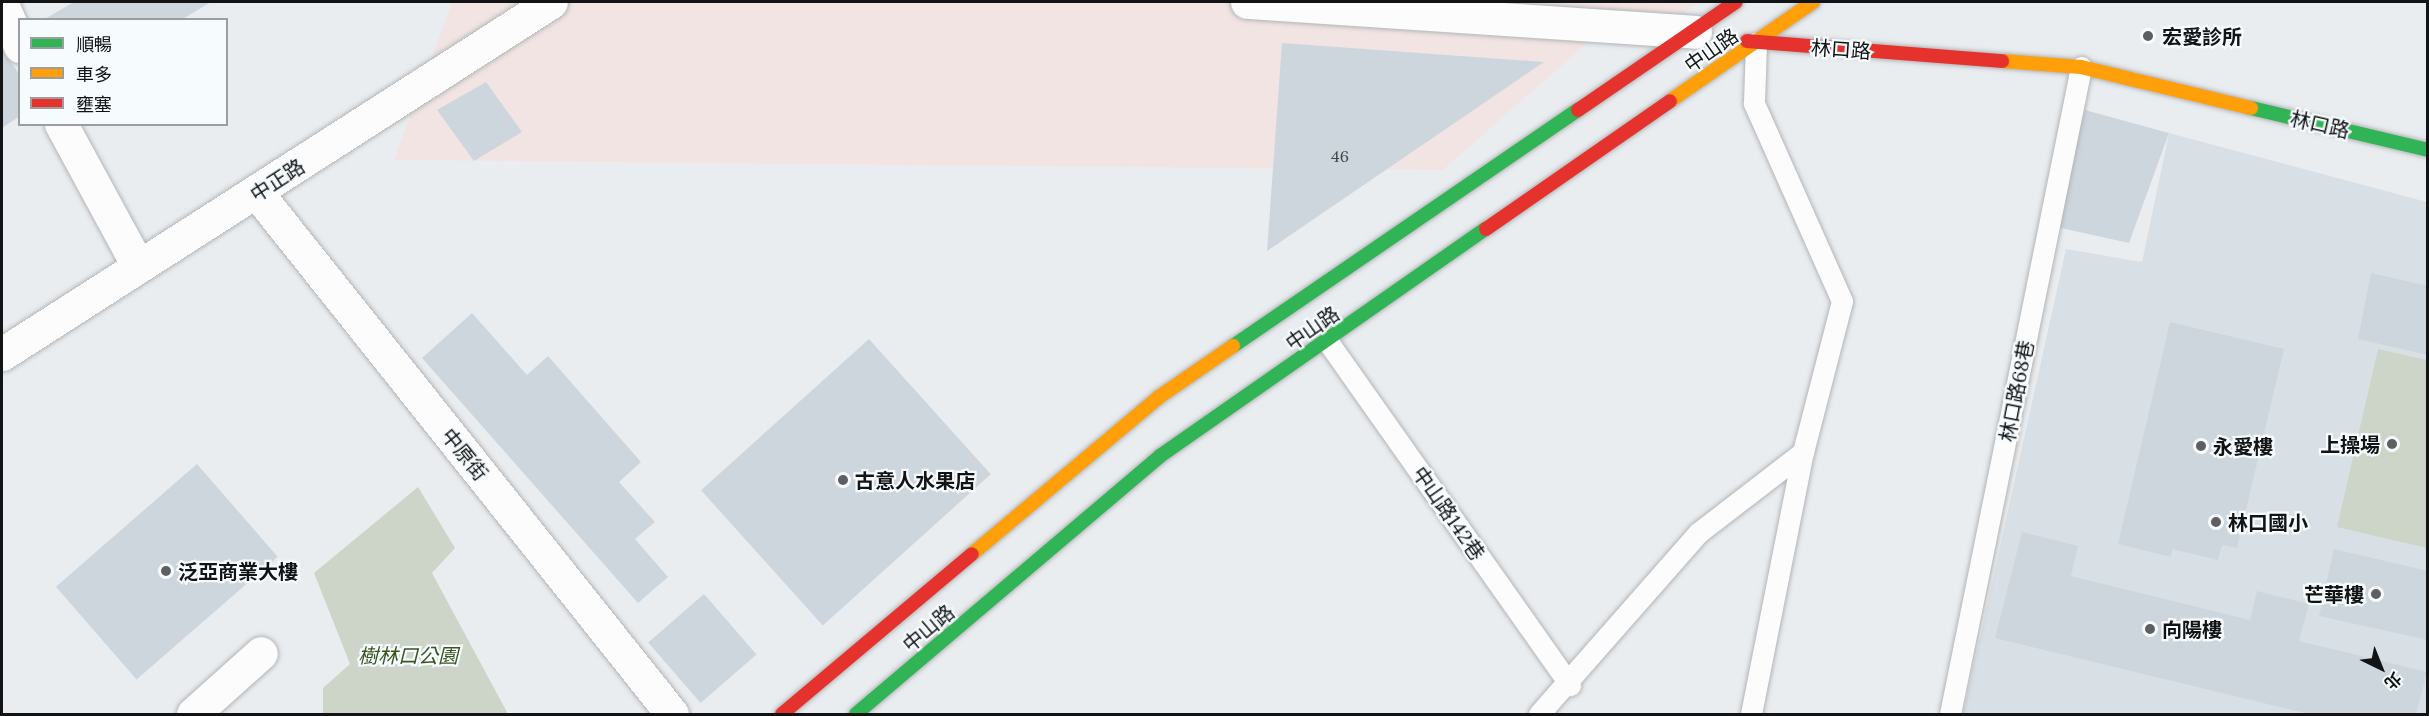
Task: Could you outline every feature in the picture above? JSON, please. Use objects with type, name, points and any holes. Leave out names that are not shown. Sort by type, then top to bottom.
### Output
[{"type":"main road","name":"中山路","points":[[782,714],[1159,397],[1705,34],[1736,2]]},
{"type":"main road","name":"中山路","points":[[856,714],[1160,456],[1328,342],[1746,41],[1813,2]]},
{"type":"main road","name":"林口路","points":[[1746,41],[2081,67],[2427,150]]},
{"type":"street","name":"中正路","points":[[2,354],[137,264],[257,193],[551,2]]},
{"type":"street","points":[[1247,2],[1705,34]]},
{"type":"street","points":[[2,4],[18,41]]},
{"type":"street","points":[[62,126],[137,264]]},
{"type":"street","name":"中原街","points":[[257,193],[672,714]]},
{"type":"street","points":[[194,714],[261,653]]},
{"type":"lane","points":[[1746,41],[1754,103],[1842,301],[1803,452],[1751,714]]},
{"type":"lane","name":"林口路68巷","points":[[1950,714],[2081,67]]},
{"type":"lane","name":"中山路142巷","points":[[1328,342],[1570,685]]},
{"type":"lane","points":[[1539,714],[1570,685],[1698,533],[1803,452]]},
{"type":"shaded area","points":[[452,2],[1700,2],[1679,17],[1620,14],[1443,170],[394,160]]},
{"type":"shaded area","name":"林口國小","points":[[2169,133],[2427,202],[2427,714],[1963,714],[2066,249],[2142,262]]},
{"type":"green space","name":"上操場","points":[[2378,349],[2427,360],[2427,548],[2337,527]]},
{"type":"green space","name":"樹林口公園","points":[[418,487],[455,548],[432,573],[508,714],[323,714],[323,688],[350,664],[314,573]]},
{"type":"building","points":[[74,2],[211,2],[184,18],[46,18]]},
{"type":"building","points":[[1282,43],[1544,62],[1267,251]]},
{"type":"building","points":[[2,50],[18,72],[18,117],[2,128]]},
{"type":"building","points":[[486,82],[522,132],[474,161],[437,110]]},
{"type":"building","points":[[2085,110],[2169,133],[2129,243],[2052,226]]},
{"type":"building","points":[[2371,273],[2428,286],[2428,355],[2358,339]]},
{"type":"building","points":[[472,313],[527,375],[548,356],[641,462],[619,482],[655,522],[635,539],[668,577],[638,603],[422,358]]},
{"type":"building","name":"永愛樓","points":[[2170,322],[2284,349],[2237,548],[2222,545],[2218,560],[2172,549],[2171,557],[2118,544]]},
{"type":"building","name":"古意人水果店","points":[[869,339],[991,474],[823,625],[701,490]]},
{"type":"building","name":"泛亞商業大樓","points":[[197,464],[278,557],[137,680],[56,587]]},
{"type":"building","name":"向陽樓","points":[[2022,532],[2078,546],[2071,576],[2250,620],[2257,591],[2309,604],[2299,641],[2427,672],[2416,714],[2309,714],[1995,638]]},
{"type":"building","name":"芒華樓","points":[[2334,549],[2428,571],[2428,640],[2319,616]]},
{"type":"building","points":[[704,594],[756,654],[701,703],[648,643]]},
{"type":"traffic: fast","points":[[2251,108],[2428,150]]},
{"type":"traffic: fast","points":[[1233,346],[1578,110]]},
{"type":"traffic: fast","points":[[856,714],[1160,456],[1486,229]]},
{"type":"traffic: slow","points":[[1670,101],[1813,2]]},
{"type":"traffic: slow","points":[[2002,61],[2081,67],[2251,108]]},
{"type":"traffic: slow","points":[[972,554],[1159,397],[1233,346]]},
{"type":"traffic: jam","points":[[1578,110],[1736,2]]},
{"type":"traffic: jam","points":[[1747,41],[2002,61]]},
{"type":"traffic: jam","points":[[1486,229],[1670,101]]},
{"type":"traffic: jam","points":[[782,714],[972,554]]},
{"type":"place","name":"宏愛診所","points":[[2148,36]]},
{"type":"place","name":"上操場","points":[[2392,444]]},
{"type":"place","name":"永愛樓","points":[[2201,446]]},
{"type":"place","name":"古意人水果店","points":[[843,480]]},
{"type":"place","name":"林口國小","points":[[2216,522]]},
{"type":"place","name":"泛亞商業大樓","points":[[166,571]]},
{"type":"place","name":"芒華樓","points":[[2376,594]]},
{"type":"place","name":"向陽樓","points":[[2150,629]]}]
